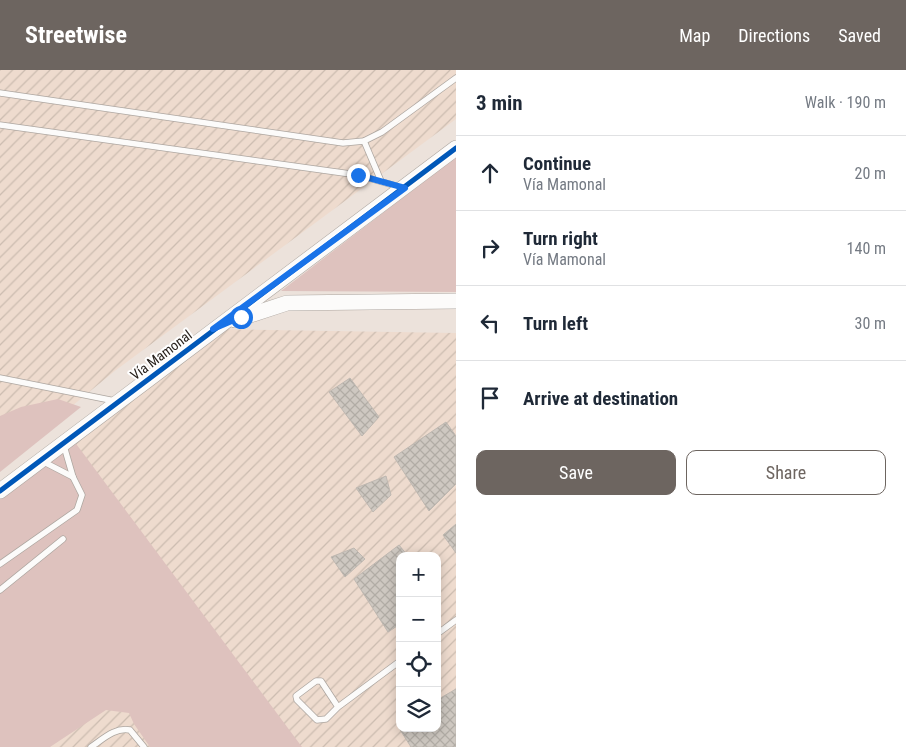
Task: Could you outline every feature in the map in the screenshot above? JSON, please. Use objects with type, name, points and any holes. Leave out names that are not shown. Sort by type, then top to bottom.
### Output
[{"type":"street","name":"Vía Mamonal","points":[[0,491],[117,401],[405,188],[456,148]]},
{"type":"street","name":"Vía Mamonal","points":[[213,329],[266,308],[288,303],[456,301]]},
{"type":"lane","points":[[0,93],[343,143],[364,141],[382,132],[456,78]]},
{"type":"lane","points":[[0,125],[358,175],[405,188]]},
{"type":"lane","points":[[364,141],[380,181]]},
{"type":"lane","points":[[0,378],[117,401]]},
{"type":"lane","points":[[0,564],[77,510],[82,495],[63,443]]},
{"type":"lane","points":[[41,460],[74,477]]},
{"type":"lane","points":[[0,590],[63,539]]},
{"type":"lane","points":[[441,631],[456,620]]},
{"type":"lane","points":[[338,707],[321,681],[316,681],[296,696],[297,700],[317,720],[321,721],[396,664]]},
{"type":"lane","points":[[91,747],[119,729],[125,729],[130,730],[144,747]]},
{"type":"shaded area","points":[[0,70],[456,70],[456,119],[116,370],[0,465]]},
{"type":"shaded area","points":[[456,157],[456,292],[281,291]]},
{"type":"shaded area","points":[[213,329],[456,333],[456,747],[0,747],[0,491]]},
{"type":"shaded area","points":[[58,399],[81,407],[0,472],[0,416],[21,407]]},
{"type":"shaded area","points":[[71,437],[302,747],[150,747],[134,724],[129,713],[106,710],[50,747],[0,747],[0,491]]},
{"type":"building","points":[[350,378],[379,417],[362,436],[329,392]]},
{"type":"building","points":[[446,422],[456,436],[456,484],[429,511],[394,457]]},
{"type":"building","points":[[386,476],[391,495],[373,512],[356,488]]},
{"type":"building","points":[[456,524],[456,553],[443,535]]},
{"type":"building","points":[[399,545],[405,552],[396,552],[396,627],[388,632],[354,579]]},
{"type":"building","points":[[354,548],[365,559],[345,577],[331,557]]},
{"type":"building","points":[[456,689],[456,747],[411,747],[401,732],[441,732],[441,698]]},
{"type":"cycle path","points":[[0,491],[456,148]]},
{"type":"route","points":[[241,317],[213,329],[405,188],[358,175]]}]
